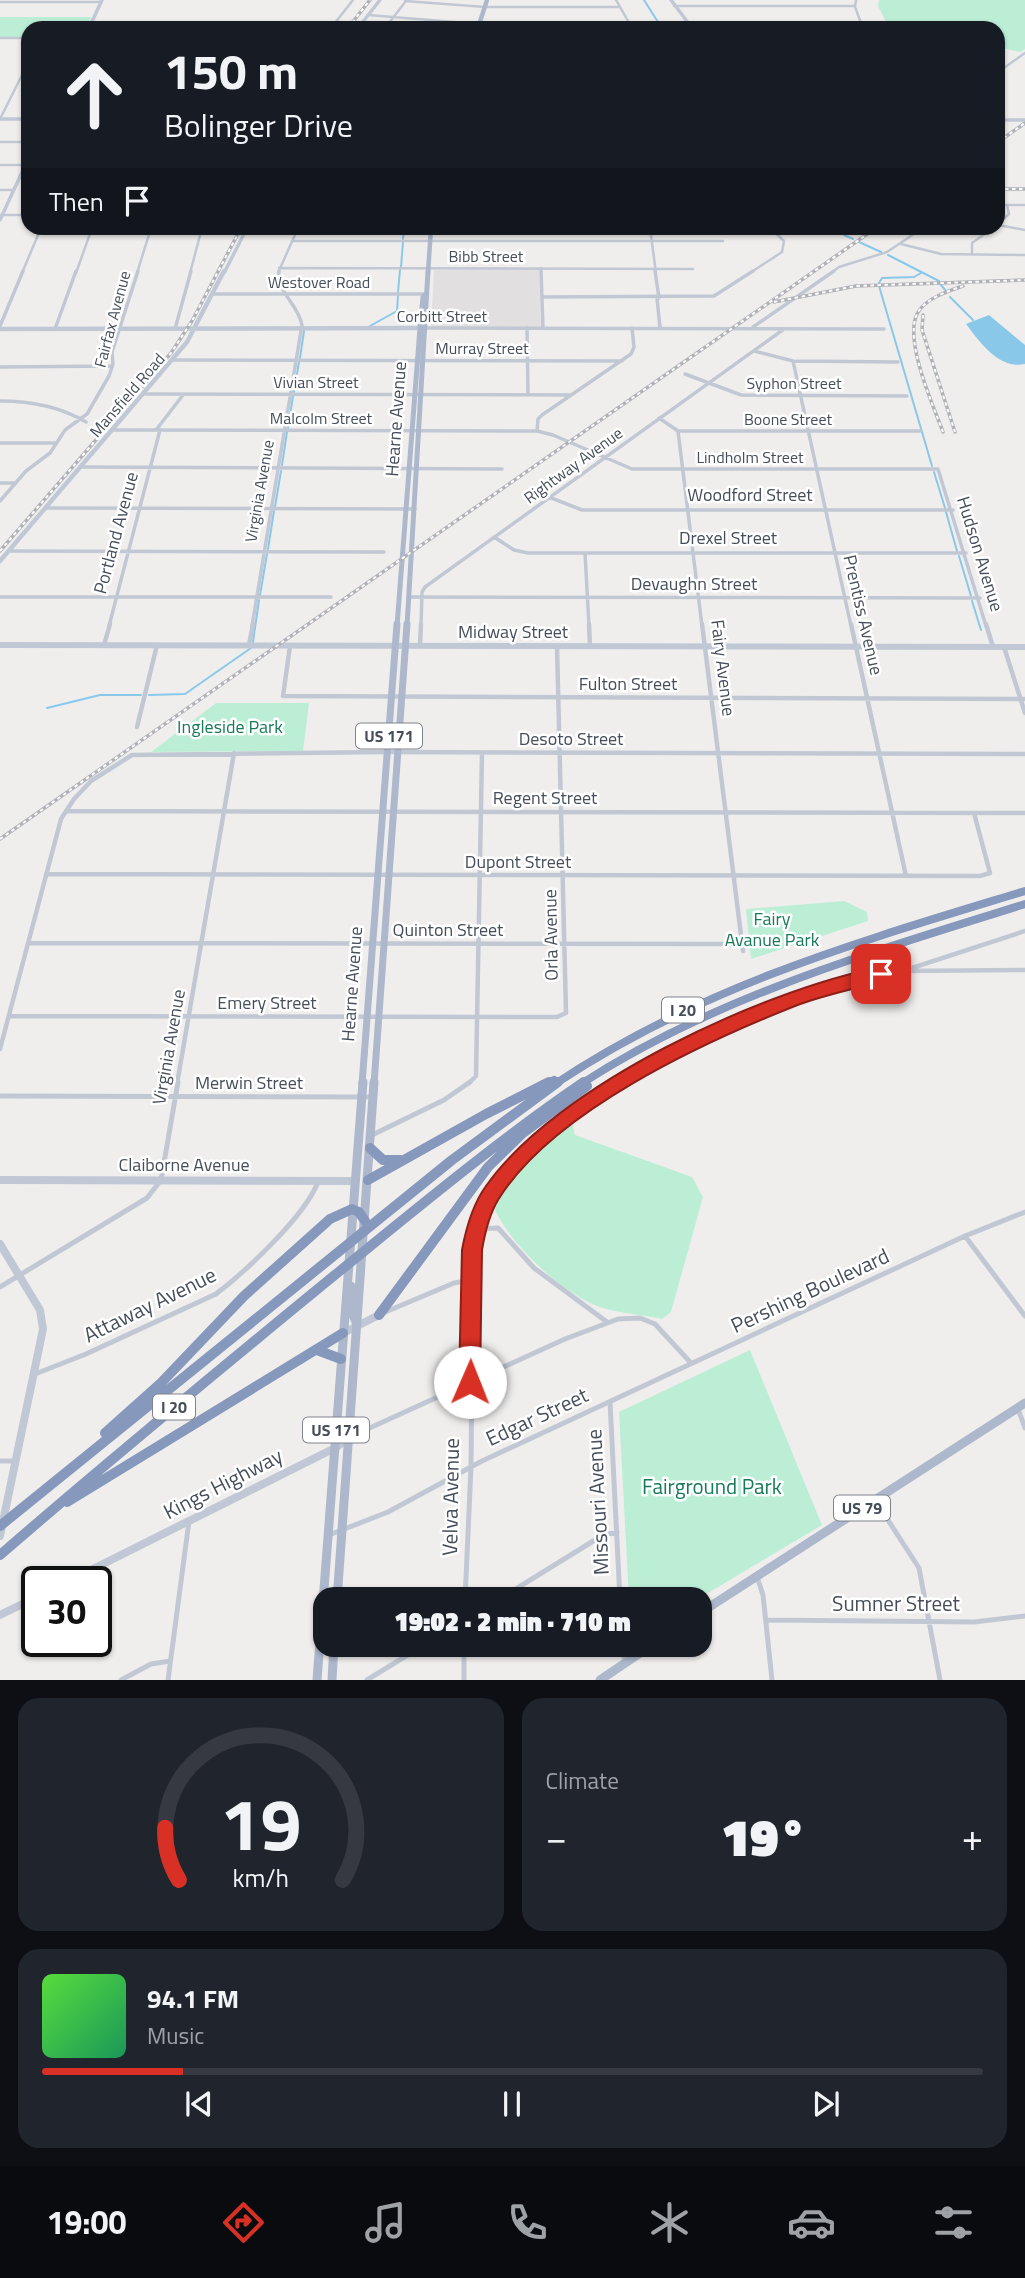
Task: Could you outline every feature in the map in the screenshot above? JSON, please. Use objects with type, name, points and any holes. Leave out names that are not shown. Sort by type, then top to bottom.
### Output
[{"type":"highway","name":"I 20","points":[[0,1525],[506,1117],[566,1076],[672,1015],[743,984],[1025,891]]},
{"type":"highway","name":"I 20","points":[[0,1555],[99,1469],[385,1234],[518,1128],[591,1077],[726,1007],[780,984],[1025,904]]},
{"type":"highway","points":[[379,1315],[466,1194],[498,1156],[540,1120],[637,1051]]},
{"type":"highway","points":[[368,1180],[542,1084],[566,1076]]},
{"type":"highway","points":[[370,1148],[383,1160],[406,1159]]},
{"type":"highway","points":[[34,1497],[161,1383],[244,1296],[330,1219],[352,1209],[359,1212],[365,1221]]},
{"type":"highway","points":[[28,1531],[89,1487],[343,1333]]},
{"type":"highway","points":[[317,1350],[341,1359]]},
{"type":"main road","points":[[480,21],[487,0]]},
{"type":"main road","name":"Hearne Avenue","points":[[317,1679],[396,645],[424,328],[429,299],[426,293],[430,235]]},
{"type":"main road","name":"Hearne Avenue","points":[[338,1587],[398,752],[408,597],[410,509]]},
{"type":"main road","name":"Claiborne Avenue","points":[[355,1181],[368,1180]]},
{"type":"main road","points":[[347,1275],[351,1284],[350,1307],[357,1324]]},
{"type":"main road","name":"US 79","points":[[712,1605],[1021,1405]]},
{"type":"main road","points":[[325,1575],[339,1575]]},
{"type":"main road","points":[[332,1679],[333,1657]]},
{"type":"main road","points":[[600,1679],[634,1657]]},
{"type":"street","points":[[336,21],[353,0]]},
{"type":"street","points":[[363,21],[380,0]]},
{"type":"street","points":[[616,0],[628,21]]},
{"type":"street","points":[[671,0],[685,21]]},
{"type":"street","points":[[856,0],[855,6],[860,21]]},
{"type":"street","points":[[0,2],[102,1],[92,21]]},
{"type":"street","points":[[390,21],[406,1],[485,7],[619,7]]},
{"type":"street","points":[[674,6],[855,6]]},
{"type":"street","points":[[368,15],[431,21]]},
{"type":"street","points":[[0,38],[21,38]]},
{"type":"street","points":[[1005,67],[1025,54]]},
{"type":"street","points":[[21,77],[0,119],[21,119]]},
{"type":"street","points":[[1005,119],[1025,119]]},
{"type":"street","points":[[0,142],[21,142]]},
{"type":"street","points":[[0,165],[21,165]]},
{"type":"street","points":[[21,174],[1,217],[21,216]]},
{"type":"street","points":[[0,190],[14,190]]},
{"type":"street","points":[[1005,218],[1009,214],[1007,205],[1025,205]]},
{"type":"street","points":[[1005,226],[1025,230]]},
{"type":"street","points":[[0,327],[38,235]]},
{"type":"street","points":[[55,329],[89,235]]},
{"type":"street","name":"Fairfax Avenue","points":[[0,501],[15,483],[47,456],[65,430],[83,421],[100,394],[113,366],[111,355],[149,235]]},
{"type":"street","points":[[175,329],[200,235]]},
{"type":"street","name":"Mansfield Road","points":[[0,561],[174,360],[195,328],[243,235]]},
{"type":"street","points":[[295,235],[279,268],[279,283],[299,311],[301,328]]},
{"type":"street","points":[[651,235],[660,328]]},
{"type":"street","points":[[542,298],[714,296],[782,252],[784,241],[778,235]]},
{"type":"street","points":[[751,328],[839,267],[883,253],[913,235]]},
{"type":"street","points":[[972,255],[972,243],[983,235]]},
{"type":"street","points":[[292,241],[723,241]]},
{"type":"street","points":[[900,244],[941,254],[1025,255]]},
{"type":"street","name":"Bibb Street","points":[[279,268],[693,269]]},
{"type":"street","points":[[541,268],[543,328]]},
{"type":"street","name":"Westover Road","points":[[212,294],[426,293]]},
{"type":"street","name":"Corbitt Street","points":[[0,327],[884,329]]},
{"type":"street","name":"Virginia Avenue","points":[[250,645],[301,328]]},
{"type":"street","points":[[527,328],[528,395]]},
{"type":"street","points":[[537,431],[538,419],[622,361],[633,350],[632,328]]},
{"type":"street","name":"Rightway Avenue","points":[[422,597],[425,587],[784,329]]},
{"type":"street","points":[[753,351],[793,360],[898,362]]},
{"type":"street","name":"Murray Street","points":[[174,360],[622,361]]},
{"type":"street","name":"Prentiss Avenue","points":[[793,360],[906,876]]},
{"type":"street","points":[[0,367],[113,366]]},
{"type":"street","name":"Syphon Street","points":[[685,374],[741,395],[907,396]]},
{"type":"street","name":"Vivian Street","points":[[145,394],[572,395]]},
{"type":"street","points":[[158,430],[184,394]]},
{"type":"street","points":[[0,401],[44,404],[66,410],[83,421]]},
{"type":"street","points":[[659,418],[678,431]]},
{"type":"street","name":"Malcolm Street","points":[[114,430],[537,431],[568,442]]},
{"type":"street","name":"Portland Avenue","points":[[104,645],[158,430]]},
{"type":"street","name":"Boone Street","points":[[678,431],[920,431]]},
{"type":"street","name":"Fairy Avenue","points":[[678,431],[743,947]]},
{"type":"street","name":"Lindholm Street","points":[[568,442],[603,459],[632,468],[938,470]]},
{"type":"street","points":[[0,443],[56,443]]},
{"type":"street","points":[[81,467],[502,469]]},
{"type":"street","name":"Hudson Avenue","points":[[938,470],[953,510],[993,647]]},
{"type":"street","points":[[0,482],[15,483]]},
{"type":"street","name":"Woodford Street","points":[[549,497],[582,510],[953,510]]},
{"type":"street","points":[[46,508],[410,509]]},
{"type":"street","name":"Drexel Street","points":[[494,537],[524,552],[966,553]]},
{"type":"street","points":[[9,551],[384,552]]},
{"type":"street","points":[[585,552],[590,646]]},
{"type":"street","points":[[0,597],[331,597]]},
{"type":"street","name":"Devaughn Street","points":[[408,597],[980,598]]},
{"type":"street","points":[[419,645],[422,597]]},
{"type":"street","name":"Midway Street","points":[[0,645],[1025,647]]},
{"type":"street","points":[[137,727],[157,645]]},
{"type":"street","name":"Fulton Street","points":[[290,646],[283,696],[1023,699]]},
{"type":"street","name":"Orla Avenue","points":[[557,646],[566,1013]]},
{"type":"street","points":[[1004,647],[1023,699],[1025,713]]},
{"type":"street","points":[[370,1136],[455,1093],[470,1084],[476,1076],[482,752]]},
{"type":"street","name":"Virginia Avenue","points":[[161,1180],[234,753]]},
{"type":"street","name":"Desoto Street","points":[[65,811],[78,794],[120,762],[136,754],[1025,754]]},
{"type":"street","points":[[0,1049],[65,811]]},
{"type":"street","name":"Regent Street","points":[[65,811],[1025,813]]},
{"type":"street","name":"Dupont Street","points":[[46,874],[980,876],[990,873],[974,813]]},
{"type":"street","points":[[608,1322],[541,1275],[515,1251],[498,1228],[476,1229],[492,1194],[523,1155],[556,1125],[606,1091],[691,1044],[769,1009],[852,980],[898,971],[1025,931]]},
{"type":"street","name":"Quinton Street","points":[[28,943],[743,947]]},
{"type":"street","points":[[898,971],[1025,970]]},
{"type":"street","name":"Emery Street","points":[[9,1016],[477,1018],[557,1017],[566,1013]]},
{"type":"street","name":"Merwin Street","points":[[0,1096],[373,1097]]},
{"type":"street","name":"Claiborne Avenue","points":[[0,1180],[355,1181]]},
{"type":"street","points":[[0,1287],[147,1198],[161,1180]]},
{"type":"street","name":"Attaway Avenue","points":[[34,1375],[216,1294],[233,1281],[311,1199],[318,1181]]},
{"type":"street","name":"Pershing Boulevard","points":[[610,1402],[965,1236],[1025,1212]]},
{"type":"street","name":"Velva Avenue","points":[[466,1587],[471,1467],[472,1280],[476,1229]]},
{"type":"street","points":[[965,1236],[1025,1316]]},
{"type":"street","points":[[0,1244],[36,1301],[43,1319],[42,1340],[0,1536]]},
{"type":"street","points":[[343,1333],[357,1324],[454,1283],[472,1280]]},
{"type":"street","name":"Kings Highway","points":[[98,1566],[335,1448],[349,1437],[608,1322],[634,1318],[655,1324],[691,1363]]},
{"type":"street","name":"Edgar Street","points":[[328,1535],[342,1532],[456,1478],[471,1467],[610,1402]]},
{"type":"street","name":"Missouri Avenue","points":[[610,1402],[619,1587]]},
{"type":"street","points":[[1021,1405],[1025,1428]]},
{"type":"street","points":[[0,1461],[16,1461]]},
{"type":"street","points":[[875,1500],[914,1559],[922,1578],[940,1679]]},
{"type":"street","points":[[168,1679],[189,1520]]},
{"type":"street","points":[[519,1587],[603,1535],[617,1532]]},
{"type":"street","points":[[757,1576],[766,1620],[772,1679]]},
{"type":"street","points":[[0,1615],[21,1605]]},
{"type":"street","name":"Sumner Street","points":[[766,1620],[974,1622],[1025,1616]]},
{"type":"street","points":[[367,1679],[404,1657]]},
{"type":"street","points":[[464,1657],[464,1679]]},
{"type":"street","points":[[624,1657],[625,1663]]},
{"type":"street","points":[[121,1679],[151,1664],[170,1661]]},
{"type":"shaded area","points":[[539,269],[541,327],[431,327],[434,270]]},
{"type":"green space","points":[[879,0],[1025,0],[1025,49],[1020,52],[1005,49],[1005,21],[886,21],[878,6]]},
{"type":"green space","points":[[0,17],[91,17],[89,21],[21,21],[21,38],[0,38]]},
{"type":"green space","name":"Ingleside Park","points":[[216,703],[309,703],[303,751],[151,752]]},
{"type":"green space","name":"Fairy Avanue Park","points":[[844,901],[867,912],[868,921],[751,959],[746,909]]},
{"type":"green space","points":[[572,1122],[575,1135],[692,1177],[703,1197],[671,1312],[662,1319],[592,1304],[563,1286],[522,1249],[510,1235],[493,1206],[539,1147],[561,1127]]},
{"type":"green space","name":"Fairground Park","points":[[750,1350],[822,1525],[712,1591],[712,1587],[628,1587],[619,1412]]},
{"type":"water","points":[[989,315],[1025,345],[1025,364],[1007,363],[998,358],[966,324]]},
{"type":"waterway","points":[[644,0],[657,21]]},
{"type":"waterway","points":[[403,235],[403,239]]},
{"type":"waterway","points":[[844,235],[853,239]]},
{"type":"waterway","points":[[401,267],[403,242]]},
{"type":"waterway","points":[[859,242],[881,252]]},
{"type":"waterway","points":[[888,255],[939,281]]},
{"type":"waterway","points":[[398,292],[400,270]]},
{"type":"waterway","points":[[879,283],[882,278],[914,277],[921,273]]},
{"type":"waterway","points":[[941,285],[946,291]]},
{"type":"waterway","points":[[879,286],[932,466]]},
{"type":"waterway","points":[[370,326],[397,311],[398,295]]},
{"type":"waterway","points":[[950,297],[973,320]]},
{"type":"waterway","points":[[300,358],[304,331]]},
{"type":"waterway","points":[[294,392],[299,362]]},
{"type":"waterway","points":[[288,428],[293,396]]},
{"type":"waterway","points":[[282,465],[287,432]]},
{"type":"waterway","points":[[275,507],[281,471]]},
{"type":"waterway","points":[[934,472],[945,508]]},
{"type":"waterway","points":[[268,549],[274,511]]},
{"type":"waterway","points":[[946,512],[957,551]]},
{"type":"waterway","points":[[260,595],[267,554]]},
{"type":"waterway","points":[[959,556],[971,596]]},
{"type":"waterway","points":[[253,642],[259,600]]},
{"type":"waterway","points":[[972,601],[981,630]]},
{"type":"waterway","points":[[149,695],[185,694],[251,648]]},
{"type":"waterway","points":[[47,708],[100,695],[141,695]]},
{"type":"railway","points":[[354,21],[370,0]]},
{"type":"railway","points":[[1005,137],[1025,123]]},
{"type":"railway","points":[[1005,189],[1025,189]]},
{"type":"railway","points":[[0,551],[171,353],[192,321],[237,235]]},
{"type":"railway","points":[[0,839],[866,235]]},
{"type":"railway","points":[[774,302],[856,286],[1025,280]]},
{"type":"railway","points":[[943,432],[921,373],[914,326],[917,314],[925,304],[963,286]]},
{"type":"railway","points":[[923,315],[922,330],[955,432]]},
{"type":"route","points":[[470,1382],[473,1241],[480,1215],[492,1194],[523,1155],[567,1117],[686,1046],[790,1001],[831,986],[881,974]]}]
